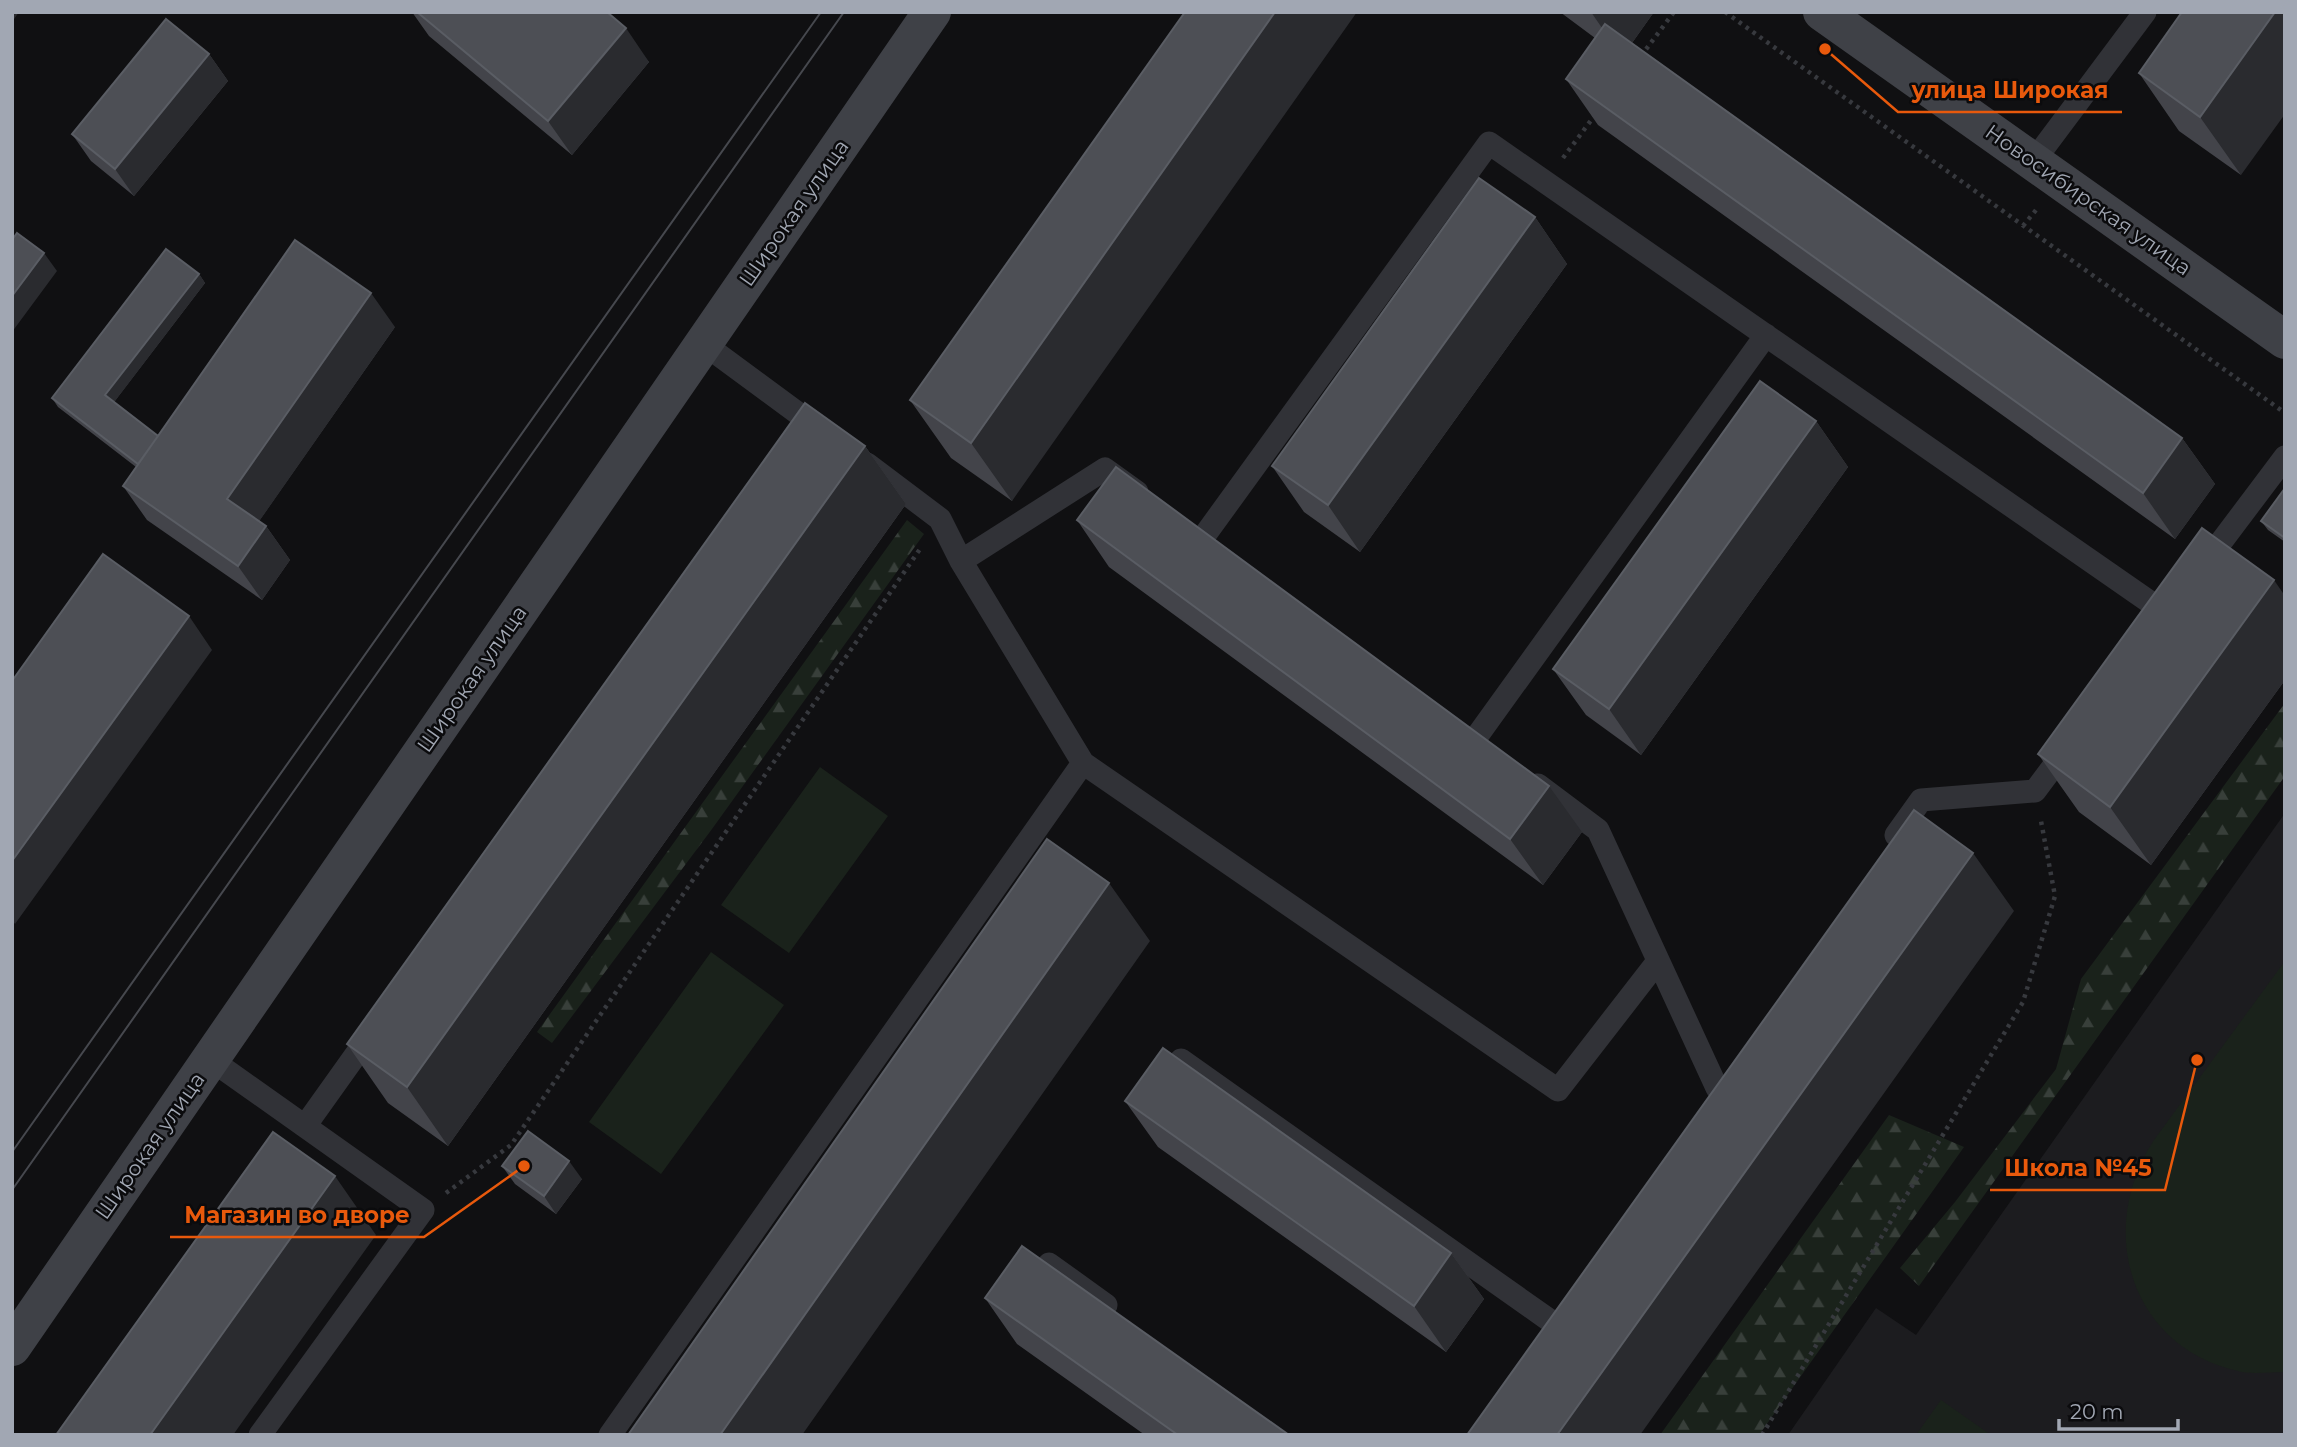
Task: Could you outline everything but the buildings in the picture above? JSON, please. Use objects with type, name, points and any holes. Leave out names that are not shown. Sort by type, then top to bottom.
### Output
[{"type":"street","name":"Широкая улица","points":[[12,1347],[932,12]]},
{"type":"street","name":"Новосибирская улица","points":[[1822,12],[2285,340]]},
{"type":"lane","points":[[2033,162],[2145,12]]},
{"type":"lane","points":[[1202,539],[1489,143],[2167,614]]},
{"type":"lane","points":[[1475,739],[1766,335]]},
{"type":"lane","points":[[704,344],[940,519],[961,561],[1083,763],[1558,1090],[1658,961]]},
{"type":"lane","points":[[795,446],[811,423]]},
{"type":"lane","points":[[2151,636],[2285,457]]},
{"type":"lane","points":[[961,561],[1105,469],[1159,508]]},
{"type":"lane","points":[[1180,523],[1224,555]]},
{"type":"lane","points":[[1453,723],[1497,756]]},
{"type":"lane","points":[[1882,855],[1921,800],[2035,791],[2077,735]]},
{"type":"lane","points":[[610,1435],[1083,763]]},
{"type":"lane","points":[[1520,772],[1598,830],[1717,1088]]},
{"type":"lane","points":[[305,1126],[386,1013]]},
{"type":"lane","points":[[210,1059],[423,1210],[260,1435]]},
{"type":"lane","points":[[1181,1060],[1552,1322]]},
{"type":"lane","points":[[1701,1111],[1733,1066]]},
{"type":"lane","points":[[1049,1264],[1128,1321]]},
{"type":"lane","points":[[1536,1345],[1568,1300]]},
{"type":"path","points":[[1634,65],[1674,12]]},
{"type":"path","points":[[1725,12],[2285,413]]},
{"type":"path","points":[[1545,181],[1602,107]]},
{"type":"path","points":[[423,1210],[511,1144],[940,519]]},
{"type":"path","points":[[1762,1435],[2024,1002],[2055,896],[2035,791]]},
{"type":"shaded area","points":[[2285,813],[2285,1435],[1788,1435],[1876,1308],[1916,1335]]},
{"type":"green space","points":[[907,520],[924,534],[712,829],[552,1043],[537,1032]]},
{"type":"green space","points":[[2285,703],[2285,776],[1919,1286],[1900,1268],[1955,1202],[2056,1069],[2081,979]]},
{"type":"green space","points":[[820,767],[888,816],[789,953],[721,905]]},
{"type":"green space","points":[[711,952],[784,1005],[661,1174],[589,1122]]},
{"type":"green space","points":[[2285,961],[2285,1372],[2247,1373],[2204,1359],[2173,1339],[2149,1312],[2134,1281],[2126,1247],[2127,1211],[2136,1175],[2154,1140]]},
{"type":"green space","points":[[1889,1115],[1964,1147],[1759,1435],[1660,1435]]},
{"type":"green space","points":[[1941,1400],[1991,1435],[1916,1435]]},
{"type":"tram line","points":[[12,1152],[821,12]]},
{"type":"tram line","points":[[12,1190],[844,12]]},
{"type":"place","name":"улица Широкая","points":[[1825,49]]},
{"type":"place","name":"Школа №45","points":[[2197,1060]]},
{"type":"place","name":"Магазин во дворе","points":[[524,1166]]}]
